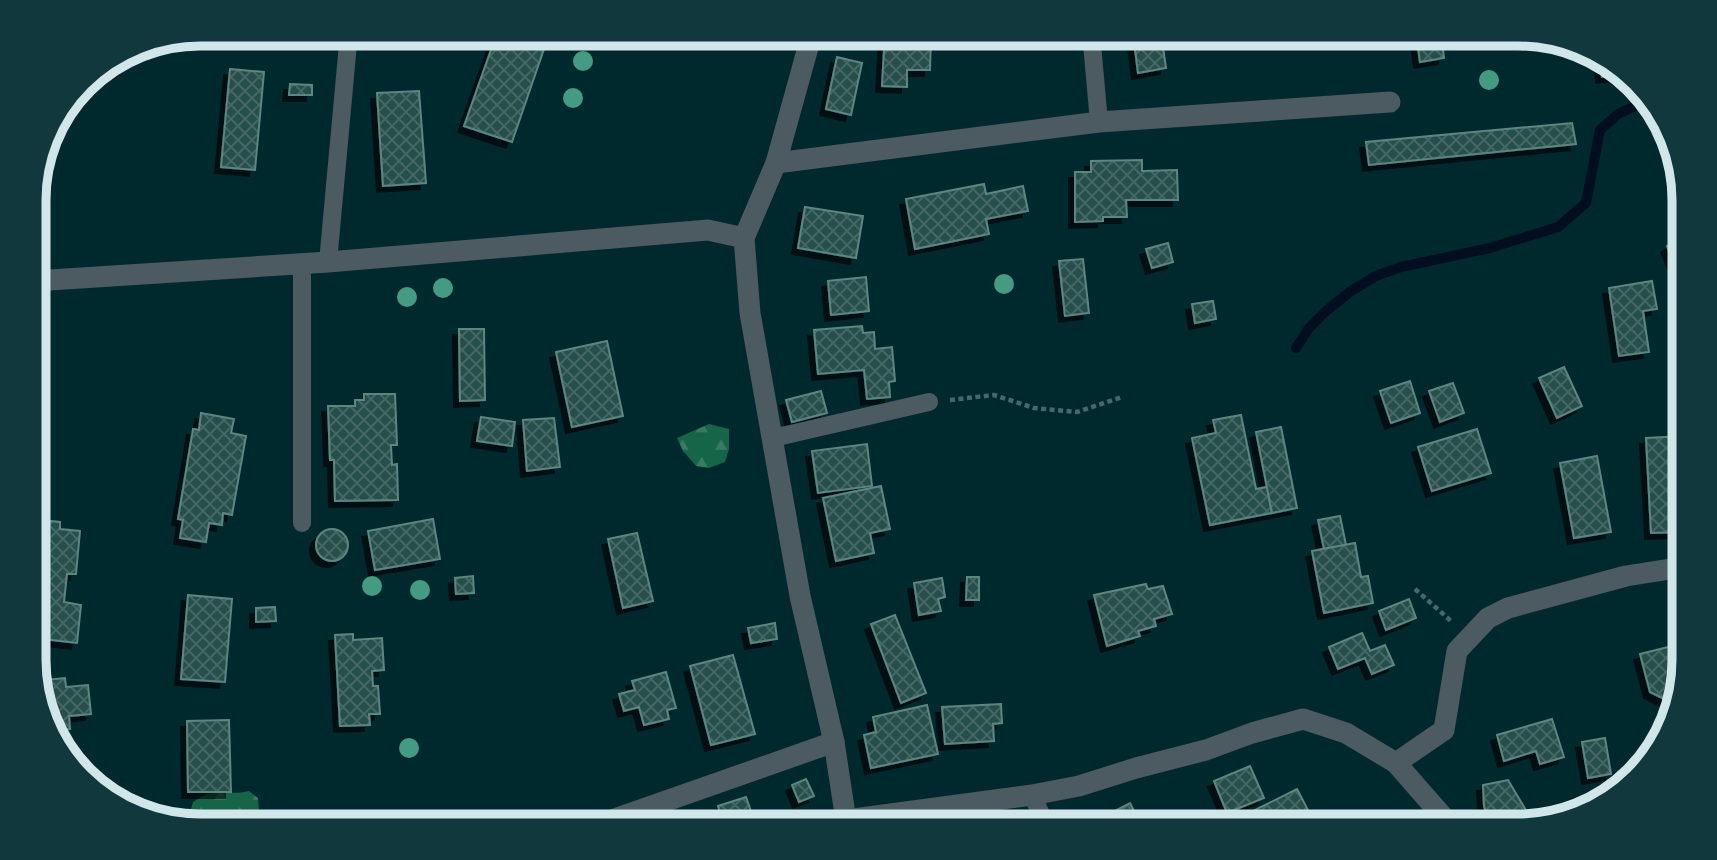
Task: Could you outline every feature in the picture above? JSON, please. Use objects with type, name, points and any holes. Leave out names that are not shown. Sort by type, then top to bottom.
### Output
[{"type":"street","points":[[808,46],[776,163],[744,238],[750,313],[800,596],[834,742],[846,814]]},
{"type":"street","points":[[776,163],[1099,122],[1390,102]]},
{"type":"street","points":[[46,280],[302,264],[708,230],[744,238]]},
{"type":"street","points":[[1396,763],[1444,730],[1457,651],[1488,618],[1508,608],[1626,576],[1672,569]]},
{"type":"street","points":[[906,814],[1079,786],[1303,719],[1346,733],[1396,763],[1441,814]]},
{"type":"street","points":[[628,814],[834,742]]},
{"type":"lane","points":[[328,262],[348,46]]},
{"type":"lane","points":[[1092,46],[1099,122]]},
{"type":"lane","points":[[302,264],[302,523]]},
{"type":"lane","points":[[773,438],[929,402]]},
{"type":"lane","points":[[1032,795],[1041,814]]},
{"type":"path","points":[[929,402],[994,395],[1034,408],[1077,412],[1122,397]]},
{"type":"path","points":[[1415,589],[1471,638]]},
{"type":"green space","points":[[709,424],[729,429],[729,449],[725,462],[709,468],[696,466],[683,451],[677,438]]},
{"type":"green space","points":[[249,791],[258,798],[259,811],[252,814],[190,813],[193,802],[209,794]]},
{"type":"building","points":[[492,46],[545,46],[512,142],[464,126]]},
{"type":"building","points":[[884,46],[931,46],[930,70],[907,70],[907,87],[882,86]]},
{"type":"building","points":[[1135,46],[1163,46],[1166,68],[1138,73]]},
{"type":"building","points":[[1418,46],[1443,46],[1444,58],[1420,62]]},
{"type":"building","points":[[837,57],[862,63],[851,115],[826,109]]},
{"type":"building","points":[[230,69],[264,72],[255,170],[221,167]]},
{"type":"building","points":[[290,84],[312,85],[312,95],[289,95]]},
{"type":"building","points":[[419,91],[426,183],[383,186],[377,93]]},
{"type":"building","points":[[1572,123],[1576,144],[1369,165],[1366,142]]},
{"type":"building","points":[[1142,160],[1142,171],[1177,170],[1178,200],[1126,200],[1127,217],[1103,217],[1103,221],[1075,222],[1075,172],[1091,172],[1091,161]]},
{"type":"building","points":[[984,184],[986,194],[1023,186],[1028,211],[986,219],[989,234],[915,249],[906,199]]},
{"type":"building","points":[[805,207],[863,216],[856,258],[798,248]]},
{"type":"building","points":[[1168,243],[1173,262],[1152,268],[1146,249]]},
{"type":"building","points":[[1672,244],[1672,258],[1667,246]]},
{"type":"building","points":[[1083,259],[1089,313],[1065,316],[1059,261]]},
{"type":"building","points":[[866,277],[869,311],[831,315],[828,281]]},
{"type":"building","points":[[1652,281],[1657,309],[1643,311],[1649,352],[1619,356],[1609,288]]},
{"type":"building","points":[[1213,301],[1216,319],[1195,323],[1192,304]]},
{"type":"building","points":[[862,326],[863,333],[874,332],[875,349],[892,347],[895,381],[889,382],[890,397],[867,399],[864,370],[818,374],[814,330]]},
{"type":"building","points":[[459,329],[484,329],[485,400],[460,401]]},
{"type":"building","points":[[607,341],[623,416],[572,427],[556,352]]},
{"type":"building","points":[[1564,367],[1582,406],[1557,418],[1539,378]]},
{"type":"building","points":[[1410,381],[1420,413],[1391,423],[1380,391]]},
{"type":"building","points":[[1453,383],[1464,413],[1440,422],[1429,391]]},
{"type":"building","points":[[821,391],[827,413],[792,422],[786,400]]},
{"type":"building","points":[[364,394],[395,394],[397,445],[391,445],[392,465],[397,464],[398,500],[335,501],[328,406],[355,406],[355,400],[364,400]]},
{"type":"building","points":[[201,413],[234,419],[231,433],[246,436],[232,515],[223,513],[222,525],[209,523],[206,542],[180,538],[183,520],[178,519],[193,429],[199,430]]},
{"type":"building","points":[[1241,415],[1256,489],[1267,487],[1272,513],[1210,525],[1192,438],[1216,433],[1213,420]]},
{"type":"building","points":[[481,417],[515,422],[512,446],[477,441]]},
{"type":"building","points":[[554,418],[560,467],[527,471],[523,420]]},
{"type":"building","points":[[1281,427],[1297,508],[1272,513],[1256,432]]},
{"type":"building","points":[[1477,429],[1491,473],[1432,491],[1418,447]]},
{"type":"building","points":[[1672,437],[1672,532],[1651,533],[1646,438]]},
{"type":"building","points":[[867,444],[872,486],[818,493],[812,451]]},
{"type":"building","points":[[1597,456],[1611,532],[1574,538],[1560,463]]},
{"type":"building","points":[[881,486],[890,529],[870,533],[874,553],[836,561],[823,498]]},
{"type":"building","points":[[1340,516],[1346,545],[1324,549],[1318,520]]},
{"type":"building","points":[[433,519],[440,559],[375,570],[368,531]]},
{"type":"building","points":[[46,521],[60,522],[60,529],[80,531],[76,574],[67,574],[64,602],[81,605],[77,643],[46,639]]},
{"type":"building","points":[[332,529],[343,534],[348,545],[343,556],[332,561],[321,556],[316,545],[321,534]]},
{"type":"building","points":[[637,533],[653,601],[623,608],[608,539]]},
{"type":"building","points":[[1355,543],[1361,577],[1368,576],[1373,603],[1324,613],[1312,551]]},
{"type":"building","points":[[473,576],[474,593],[456,594],[455,578]]},
{"type":"building","points":[[967,577],[979,577],[979,600],[966,600]]},
{"type":"building","points":[[942,578],[945,597],[938,599],[941,611],[919,615],[914,583]]},
{"type":"building","points":[[1146,584],[1148,589],[1163,586],[1172,614],[1154,619],[1156,626],[1138,631],[1140,636],[1107,646],[1094,595]]},
{"type":"building","points":[[188,595],[232,599],[225,682],[181,679]]},
{"type":"building","points":[[1409,599],[1416,618],[1386,630],[1379,611]]},
{"type":"building","points":[[275,607],[276,621],[256,622],[256,608]]},
{"type":"building","points":[[895,615],[926,693],[901,703],[871,624]]},
{"type":"building","points":[[775,623],[777,639],[751,643],[748,628]]},
{"type":"building","points":[[1362,633],[1370,651],[1385,645],[1394,665],[1372,674],[1365,658],[1338,669],[1329,647]]},
{"type":"building","points":[[353,634],[353,640],[382,638],[384,670],[372,671],[373,686],[378,686],[380,714],[369,714],[370,725],[340,726],[335,635]]},
{"type":"building","points":[[1672,646],[1666,700],[1650,692],[1640,654]]},
{"type":"building","points":[[733,655],[755,734],[711,745],[690,666]]},
{"type":"building","points":[[666,672],[676,708],[667,710],[669,719],[644,725],[639,707],[624,711],[619,694],[635,690],[632,681]]},
{"type":"building","points":[[65,678],[66,687],[88,685],[91,714],[69,716],[70,729],[61,730],[47,680]]},
{"type":"building","points":[[1001,704],[1002,723],[993,724],[994,741],[945,744],[942,707]]},
{"type":"building","points":[[927,705],[938,754],[871,768],[864,735],[876,732],[873,717]]},
{"type":"building","points":[[1552,719],[1564,757],[1540,764],[1536,751],[1504,761],[1497,735]]},
{"type":"building","points":[[229,720],[231,792],[188,792],[187,721]]},
{"type":"building","points":[[1605,738],[1611,774],[1588,778],[1582,742]]},
{"type":"building","points":[[1250,766],[1264,798],[1227,813],[1214,781]]},
{"type":"building","points":[[806,779],[814,796],[799,802],[792,785]]},
{"type":"building","points":[[1508,780],[1528,814],[1486,814],[1483,785]]},
{"type":"building","points":[[1297,789],[1309,812],[1305,814],[1247,814]]},
{"type":"building","points":[[746,797],[752,814],[720,814],[718,806]]},
{"type":"building","points":[[1130,803],[1136,814],[1109,814]]},
{"type":"waterway","points":[[1296,348],[1309,328],[1326,311],[1376,276],[1401,267],[1490,248],[1558,227],[1586,203],[1600,130],[1618,114],[1638,105]]}]
